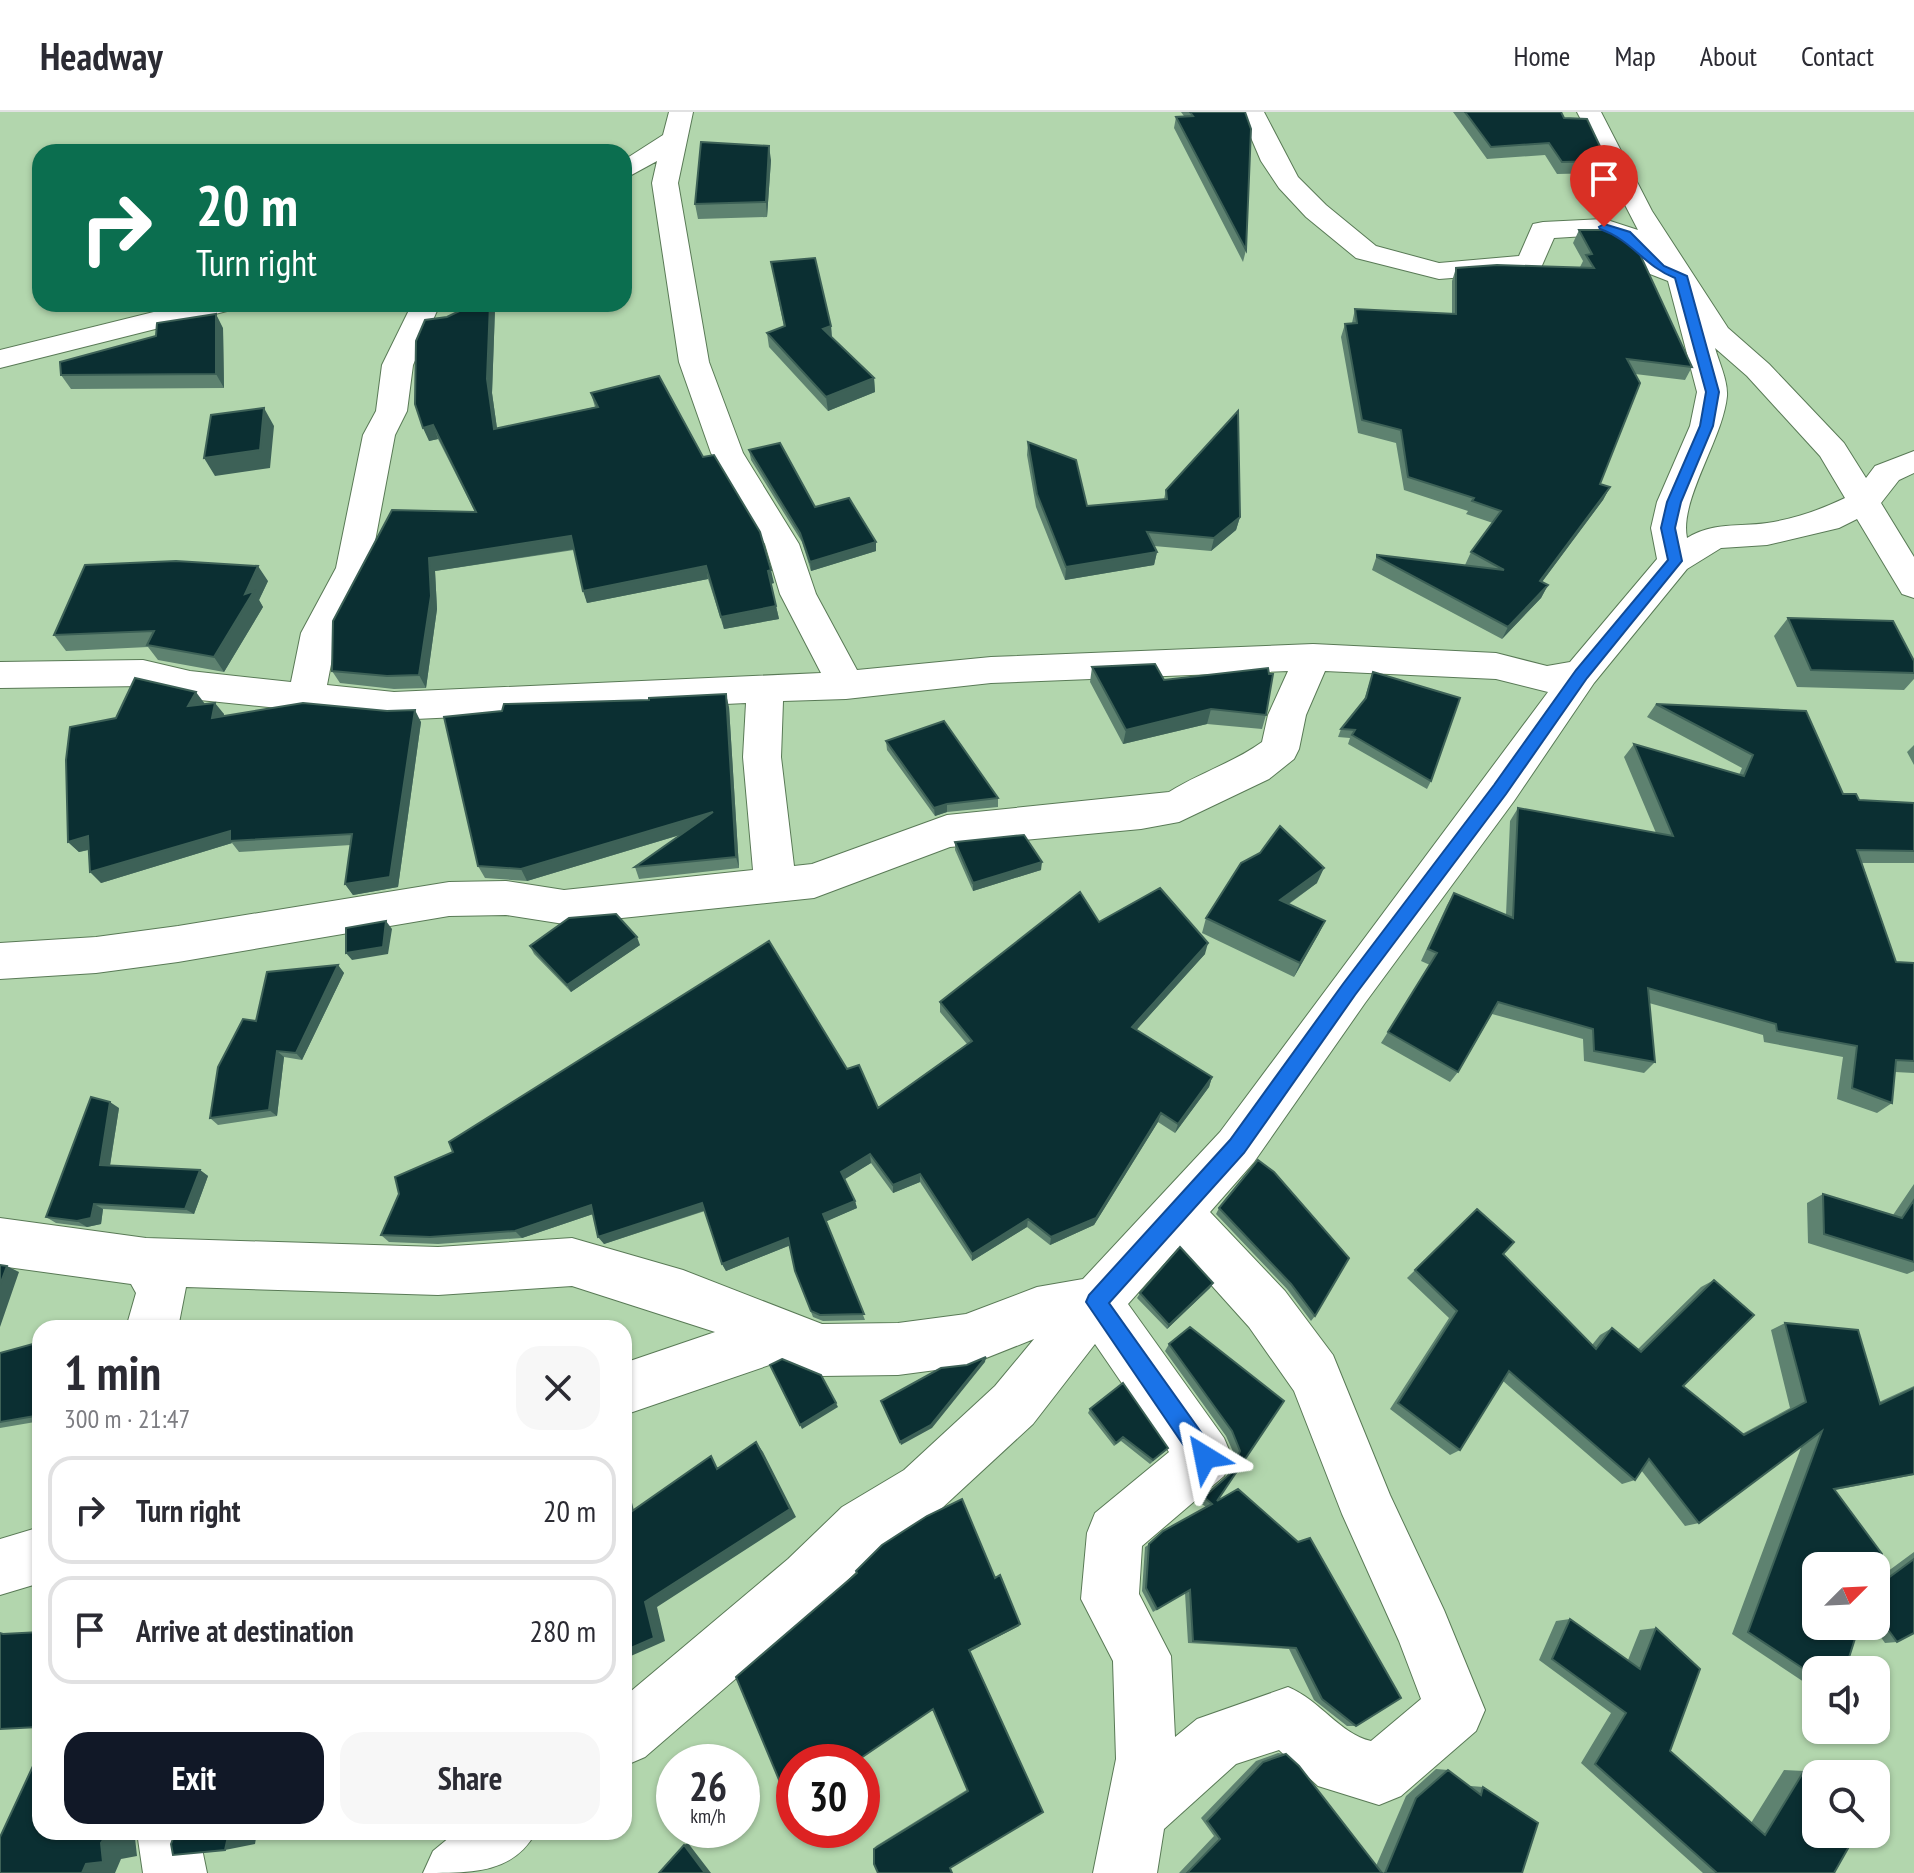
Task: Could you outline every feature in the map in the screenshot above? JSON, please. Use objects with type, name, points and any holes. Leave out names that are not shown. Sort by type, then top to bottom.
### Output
[{"type":"street","points":[[1252,112],[1274,161],[1288,182],[1316,211],[1366,252],[1439,271],[1459,267],[1490,269],[1503,264],[1530,264],[1543,230],[1604,227],[1626,234],[1660,268],[1681,276]]},
{"type":"street","points":[[1589,112],[1639,211],[1717,334],[1768,380],[1833,450],[1914,586]]},
{"type":"street","points":[[632,164],[677,126]]},
{"type":"street","points":[[677,126],[665,183],[694,362],[727,453],[782,544],[798,594],[846,685]]},
{"type":"street","points":[[1675,561],[1668,528],[1706,426],[1712,392],[1681,276]]},
{"type":"street","points":[[0,359],[189,312]]},
{"type":"street","points":[[306,697],[319,633],[353,568],[373,456],[379,435],[392,417],[394,378],[406,340],[422,312]]},
{"type":"street","points":[[632,1729],[808,1579],[862,1527],[923,1489],[1014,1405],[1096,1302],[1237,1147],[1349,990],[1500,790],[1581,674],[1675,561],[1713,537],[1767,534],[1827,520],[1865,502],[1887,473],[1914,461]]},
{"type":"street","points":[[0,961],[96,955],[178,944],[449,899],[506,898],[564,907],[814,881],[947,831],[1141,813],[1179,806],[1205,789],[1255,768],[1280,749],[1287,715],[1313,657]]},
{"type":"street","points":[[0,675],[143,673],[190,685],[394,706],[765,690],[991,670],[1313,657],[1496,666],[1547,679],[1581,674]]},
{"type":"street","points":[[765,690],[762,757],[775,886]]},
{"type":"street","points":[[1137,1812],[1218,1740],[1288,1717],[1340,1764],[1379,1774],[1455,1710],[1424,1630],[1370,1514],[1314,1374],[1267,1309],[1177,1212]]},
{"type":"street","points":[[0,1242],[146,1262],[438,1271],[572,1262],[683,1295],[821,1350],[898,1349],[966,1340],[1037,1312],[1096,1302]]},
{"type":"street","points":[[146,1262],[162,1291],[154,1320]]},
{"type":"street","points":[[1096,1302],[1205,1457],[1115,1533],[1110,1599],[1142,1656],[1146,1759],[1125,1873]]},
{"type":"street","points":[[632,1386],[785,1334]]},
{"type":"street","points":[[0,1567],[32,1557]]},
{"type":"street","points":[[169,1840],[175,1873]]},
{"type":"building","points":[[1190,112],[1245,112],[1251,129],[1246,250],[1176,117],[1193,116]]},
{"type":"building","points":[[1465,112],[1561,112],[1564,118],[1587,119],[1607,161],[1562,162],[1549,143],[1491,147]]},
{"type":"building","points":[[701,142],[769,146],[766,202],[695,204]]},
{"type":"building","points":[[1579,230],[1620,230],[1637,248],[1692,367],[1627,359],[1640,383],[1600,484],[1610,487],[1540,581],[1548,585],[1508,627],[1377,557],[1504,570],[1471,552],[1501,511],[1472,501],[1474,498],[1408,477],[1401,430],[1362,420],[1345,324],[1357,323],[1355,309],[1456,314],[1456,268],[1497,265],[1594,268],[1586,255],[1592,254]]},
{"type":"building","points":[[815,258],[831,326],[823,329],[874,378],[826,397],[767,333],[785,326],[771,262]]},
{"type":"building","points":[[457,312],[490,312],[487,379],[494,429],[598,407],[591,393],[659,376],[703,457],[714,455],[760,532],[771,570],[768,571],[776,606],[721,617],[706,566],[583,591],[571,536],[429,558],[431,596],[419,675],[387,676],[332,671],[333,621],[392,510],[476,512],[433,425],[423,428],[415,404],[416,341],[425,320]]},
{"type":"building","points":[[216,314],[216,374],[61,375],[60,362],[156,336],[157,323]]},
{"type":"building","points":[[264,408],[260,450],[204,458],[211,415]]},
{"type":"building","points":[[1238,411],[1240,517],[1214,538],[1147,532],[1157,552],[1066,567],[1037,494],[1028,442],[1076,460],[1087,506],[1167,499],[1166,490]]},
{"type":"building","points":[[780,443],[815,507],[849,498],[876,542],[810,562],[800,533],[749,450]]},
{"type":"building","points":[[176,561],[258,566],[245,594],[254,591],[214,657],[147,645],[154,631],[54,635],[85,565]]},
{"type":"building","points":[[1788,618],[1893,621],[1914,661],[1914,673],[1811,670]]},
{"type":"building","points":[[1155,664],[1164,680],[1268,668],[1269,674],[1273,674],[1266,715],[1211,709],[1126,730],[1092,667]]},
{"type":"building","points":[[1373,672],[1460,698],[1431,781],[1352,735],[1355,730],[1341,729],[1366,698]]},
{"type":"building","points":[[135,678],[196,692],[188,706],[215,703],[212,718],[303,703],[387,711],[415,710],[390,877],[345,884],[352,834],[230,841],[230,831],[90,872],[88,836],[68,842],[66,760],[70,727],[116,718]]},
{"type":"building","points":[[726,694],[736,857],[635,867],[713,812],[521,869],[478,866],[444,717],[502,711],[504,704],[649,700]]},
{"type":"building","points":[[1656,704],[1806,711],[1843,794],[1856,794],[1859,800],[1914,803],[1914,851],[1857,850],[1896,962],[1914,963],[1914,1061],[1896,1060],[1892,1103],[1852,1088],[1857,1046],[1777,1031],[1776,1024],[1648,988],[1655,1062],[1594,1051],[1593,1029],[1498,1002],[1458,1072],[1388,1032],[1437,953],[1428,949],[1454,893],[1513,918],[1518,808],[1673,836],[1634,744],[1744,776],[1753,755]]},
{"type":"building","points":[[944,721],[998,798],[934,808],[886,741]]},
{"type":"building","points":[[1280,826],[1324,868],[1280,900],[1325,921],[1300,963],[1206,918],[1241,863],[1260,853]]},
{"type":"building","points":[[1024,835],[1042,862],[973,883],[955,842]]},
{"type":"building","points":[[1160,888],[1208,943],[1132,1027],[1212,1077],[1178,1124],[1161,1113],[1096,1218],[1051,1237],[1028,1219],[972,1254],[920,1174],[893,1185],[870,1154],[841,1172],[855,1201],[823,1214],[864,1314],[820,1315],[811,1311],[795,1271],[788,1238],[722,1264],[702,1203],[598,1237],[591,1205],[515,1231],[430,1237],[381,1235],[399,1194],[395,1177],[453,1152],[449,1142],[769,941],[847,1069],[859,1065],[878,1108],[972,1041],[940,1002],[1080,892],[1099,922]]},
{"type":"building","points":[[616,914],[637,937],[567,985],[530,946],[569,918]]},
{"type":"building","points":[[386,921],[383,947],[346,953],[346,928]]},
{"type":"building","points":[[338,965],[296,1053],[277,1051],[269,1110],[210,1118],[218,1067],[243,1019],[256,1021],[267,972]]},
{"type":"building","points":[[91,1097],[110,1102],[100,1165],[200,1170],[185,1209],[94,1204],[91,1218],[77,1221],[46,1217]]},
{"type":"building","points":[[1258,1160],[1274,1172],[1349,1258],[1315,1316],[1291,1284],[1219,1208]]},
{"type":"building","points":[[1823,1194],[1902,1218],[1914,1200],[1914,1262],[1824,1234]]},
{"type":"building","points":[[1477,1209],[1514,1242],[1503,1254],[1596,1349],[1612,1328],[1641,1352],[1714,1280],[1754,1315],[1683,1386],[1744,1435],[1806,1402],[1785,1323],[1858,1330],[1880,1404],[1914,1388],[1914,1474],[1834,1489],[1881,1552],[1802,1552],[1802,1640],[1855,1640],[1849,1656],[1802,1656],[1802,1668],[1748,1632],[1822,1431],[1699,1523],[1649,1459],[1635,1480],[1509,1371],[1460,1450],[1398,1403],[1457,1311],[1415,1270]]},
{"type":"building","points":[[1180,1247],[1213,1283],[1169,1325],[1140,1293]]},
{"type":"building","points":[[0,1265],[7,1266],[0,1285]]},
{"type":"building","points":[[1190,1327],[1284,1401],[1217,1501],[1238,1489],[1298,1542],[1310,1538],[1401,1698],[1356,1726],[1322,1699],[1296,1648],[1193,1641],[1190,1590],[1157,1609],[1146,1588],[1149,1544],[1163,1531],[1212,1504],[1204,1497],[1231,1473],[1240,1451],[1232,1431],[1169,1344]]},
{"type":"building","points":[[32,1344],[32,1417],[0,1422],[0,1353]]},
{"type":"building","points":[[986,1357],[931,1425],[900,1442],[881,1401],[941,1368],[967,1365]]},
{"type":"building","points":[[782,1359],[821,1375],[836,1403],[800,1425],[770,1365]]},
{"type":"building","points":[[1123,1383],[1168,1448],[1153,1460],[1123,1437],[1116,1443],[1090,1409]]},
{"type":"building","points":[[756,1442],[790,1509],[645,1602],[654,1638],[632,1648],[632,1511],[711,1456],[717,1469]]},
{"type":"building","points":[[962,1499],[995,1578],[1000,1575],[1020,1624],[969,1650],[1043,1812],[950,1868],[952,1873],[878,1873],[874,1864],[874,1849],[968,1791],[933,1709],[880,1745],[776,1744],[776,1773],[736,1677],[857,1573],[882,1545],[927,1516]]},
{"type":"building","points":[[1914,1559],[1914,1633],[1897,1642],[1890,1632],[1890,1577]]},
{"type":"building","points":[[1570,1619],[1640,1669],[1656,1628],[1700,1669],[1670,1751],[1765,1835],[1802,1774],[1802,1848],[1848,1848],[1834,1873],[1717,1873],[1595,1764],[1626,1713],[1552,1659]]},
{"type":"building","points":[[32,1632],[32,1727],[0,1729],[0,1633]]},
{"type":"building","points":[[1286,1754],[1299,1766],[1382,1873],[1187,1873],[1220,1839],[1207,1821],[1263,1762]]},
{"type":"building","points":[[32,1768],[32,1840],[103,1840],[103,1862],[86,1864],[82,1873],[0,1873],[0,1837]]},
{"type":"building","points":[[1448,1770],[1481,1795],[1483,1787],[1538,1823],[1522,1873],[1385,1873],[1416,1798]]},
{"type":"building","points":[[172,1840],[227,1840],[225,1850],[173,1855]]},
{"type":"building","points":[[681,1848],[686,1848],[705,1873],[659,1873]]},
{"type":"route","points":[[1205,1457],[1096,1302],[1237,1147],[1349,990],[1500,790],[1581,674],[1675,561],[1668,528],[1674,502],[1706,426],[1712,392],[1681,276],[1660,268],[1626,234],[1604,227]]}]
